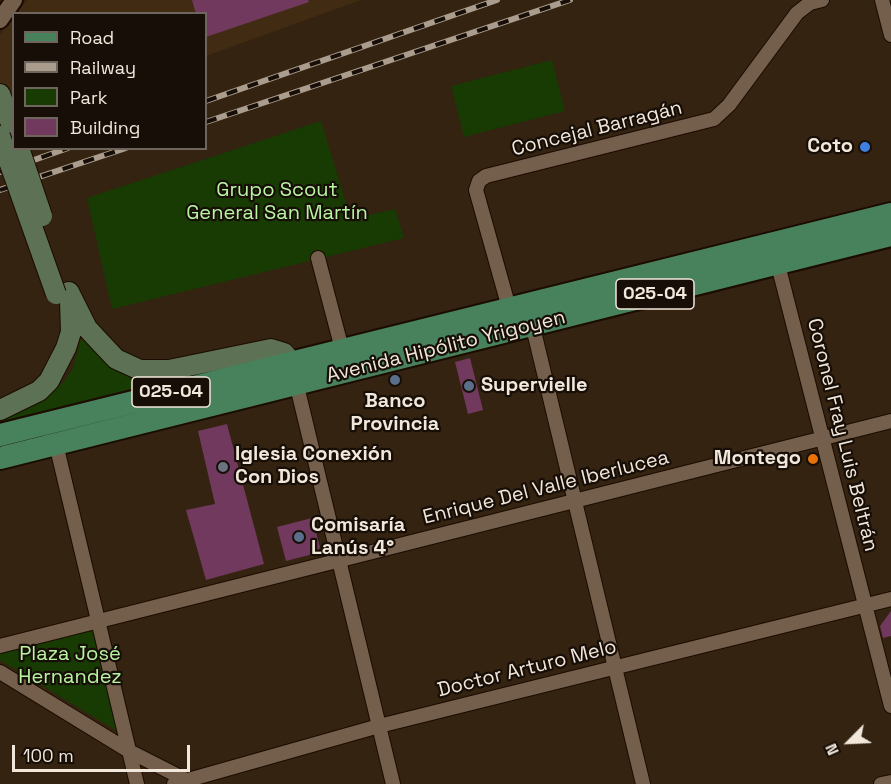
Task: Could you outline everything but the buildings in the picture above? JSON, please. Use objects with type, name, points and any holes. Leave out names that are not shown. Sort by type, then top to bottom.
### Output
[{"type":"main road","points":[[0,94],[12,127]]},
{"type":"main road","points":[[0,136],[56,294],[60,326],[57,345],[48,364],[35,378],[0,397]]},
{"type":"main road","points":[[20,150],[69,292],[87,328],[116,359],[140,370],[170,370],[271,349],[285,353],[291,362]]},
{"type":"main road","name":"Avenida Hipólito Yrigoyen","points":[[775,254],[891,214]]},
{"type":"main road","name":"Avenida Hipólito Yrigoyen","points":[[0,458],[297,384],[521,316],[775,254],[891,236]]},
{"type":"main road","points":[[0,410],[39,391],[58,366],[71,332],[69,292]]},
{"type":"main road","name":"Avenida Hipólito Yrigoyen","points":[[0,435],[342,349],[521,316]]},
{"type":"street","points":[[0,20],[14,0]]},
{"type":"street","name":"Concejal Barragán","points":[[521,316],[476,190],[479,181],[486,176],[714,119],[729,105],[796,12],[810,3],[822,0]]},
{"type":"street","points":[[882,0],[891,35]]},
{"type":"street","name":"Coronel Fray Luis Beltrán","points":[[775,254],[891,706]]},
{"type":"street","points":[[318,258],[342,349]]},
{"type":"street","points":[[521,316],[576,501],[642,784]]},
{"type":"street","points":[[291,362],[393,784]]},
{"type":"street","name":"Enrique Del Valle Iberlucea","points":[[0,646],[891,421]]},
{"type":"street","points":[[56,444],[96,621],[137,784]]},
{"type":"street","name":"Doctor Arturo Melo","points":[[185,783],[379,726],[891,599]]},
{"type":"street","points":[[0,672],[185,783]]},
{"type":"street","points":[[881,784],[891,782]]},
{"type":"shaded area","points":[[27,0],[361,0],[207,56],[207,12],[18,12]]},
{"type":"shaded area","points":[[12,18],[12,125],[0,130],[0,35]]},
{"type":"green space","points":[[552,60],[565,111],[464,137],[451,86]]},
{"type":"green space","name":"Grupo Scout General San Martín","points":[[321,121],[351,219],[395,209],[404,238],[112,309],[87,198]]},
{"type":"green space","points":[[85,337],[119,367],[227,367],[0,424],[0,420],[44,400],[64,381],[73,368],[81,339]]},
{"type":"green space","name":"Plaza José Hernandez","points":[[92,629],[117,731],[0,660],[0,652]]},
{"type":"railway","points":[[207,101],[497,0]]},
{"type":"railway","points":[[207,122],[570,0]]},
{"type":"railway","points":[[0,172],[62,150]]},
{"type":"railway","points":[[0,190],[120,150]]},
{"type":"place","name":"Coto","points":[[865,147]]},
{"type":"place","name":"Banco Provincia","points":[[395,380]]},
{"type":"place","name":"Supervielle","points":[[469,386]]},
{"type":"place","name":"Montego","points":[[813,459]]},
{"type":"place","name":"Iglesia Conexión Con Dios","points":[[223,467]]},
{"type":"place","name":"Comisaría Lanús 4°","points":[[299,537]]}]
